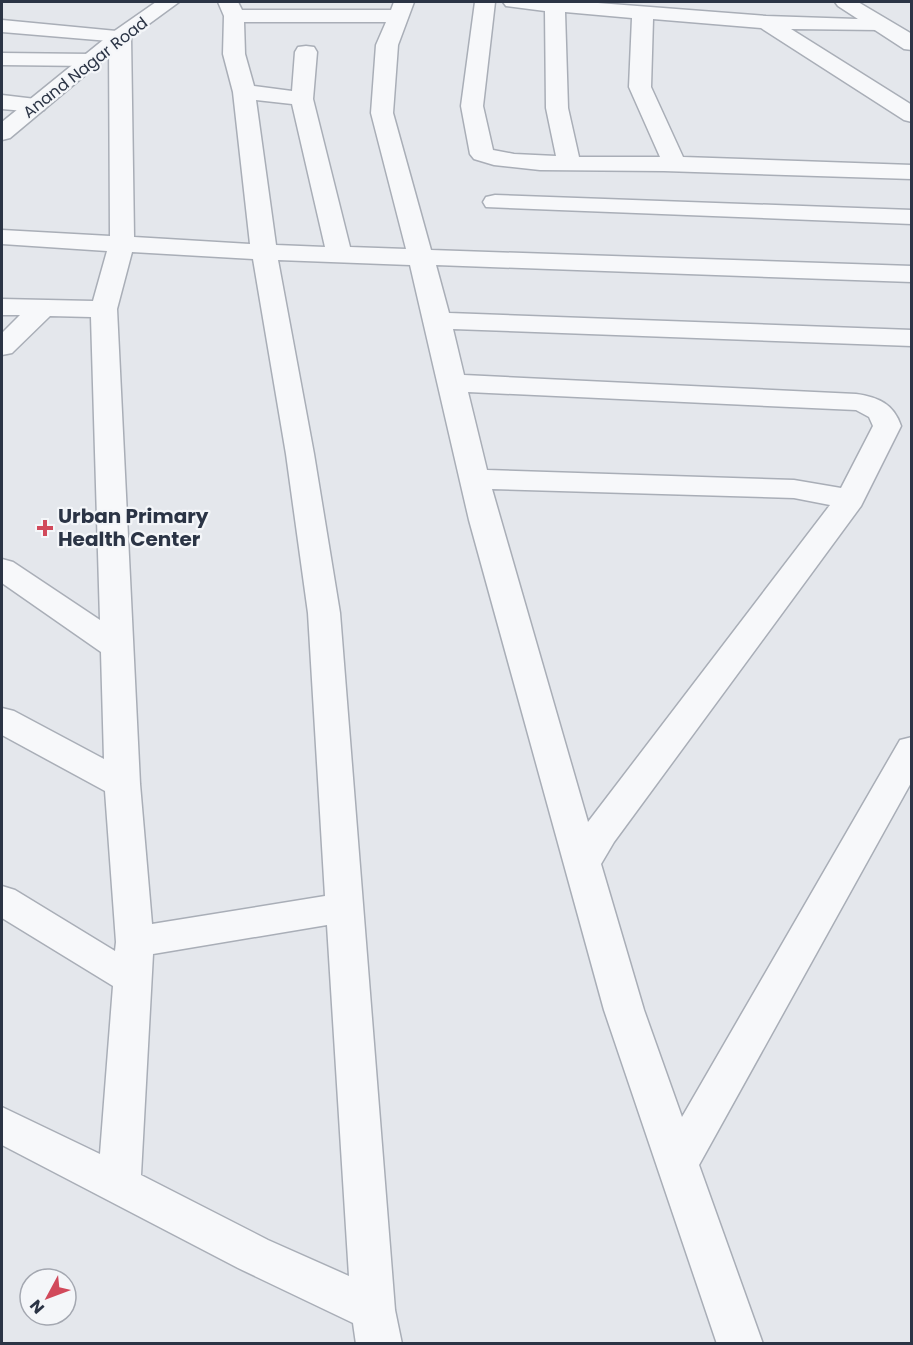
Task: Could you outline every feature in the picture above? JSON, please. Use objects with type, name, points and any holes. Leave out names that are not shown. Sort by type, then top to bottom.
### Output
[{"type":"street","name":"Anand Nagar Road","points":[[2,133],[120,36],[169,2]]},
{"type":"street","points":[[485,2],[472,105],[482,154],[501,160],[569,163],[912,172]]},
{"type":"street","points":[[513,2],[766,22],[880,24]]},
{"type":"street","points":[[734,2],[912,115]]},
{"type":"street","points":[[855,3],[880,24],[912,44]]},
{"type":"street","points":[[555,5],[557,108],[569,163]]},
{"type":"street","points":[[376,1327],[324,613],[300,454],[264,252],[244,92],[234,54],[231,9],[401,9],[387,45],[382,113],[438,321],[474,479],[624,1010],[740,1344]]},
{"type":"street","points":[[643,13],[640,87],[675,165]]},
{"type":"street","points":[[2,18],[120,36],[122,242],[104,309],[122,784],[135,942],[119,1185]]},
{"type":"street","points":[[306,52],[302,99],[339,253]]},
{"type":"street","points":[[2,59],[91,60]]},
{"type":"street","points":[[244,92],[302,99]]},
{"type":"street","points":[[2,102],[36,105]]},
{"type":"street","points":[[495,202],[912,217]]},
{"type":"street","points":[[2,237],[122,242],[264,252],[912,274]]},
{"type":"street","points":[[2,307],[104,309]]},
{"type":"street","points":[[2,347],[43,308]]},
{"type":"street","points":[[438,321],[912,338]]},
{"type":"street","points":[[452,382],[867,404],[875,407],[886,420],[887,426],[850,499],[601,832],[582,864]]},
{"type":"street","points":[[474,479],[794,489],[850,499]]},
{"type":"street","points":[[2,569],[116,647]]},
{"type":"street","points":[[2,720],[122,784]]},
{"type":"street","points":[[677,1165],[912,749]]},
{"type":"street","points":[[2,900],[83,951],[133,979]]},
{"type":"street","points":[[135,942],[345,907]]},
{"type":"street","points":[[2,1125],[253,1254],[376,1327]]},
{"type":"place","name":"Urban Primary Health Center","points":[[45,528]]}]
